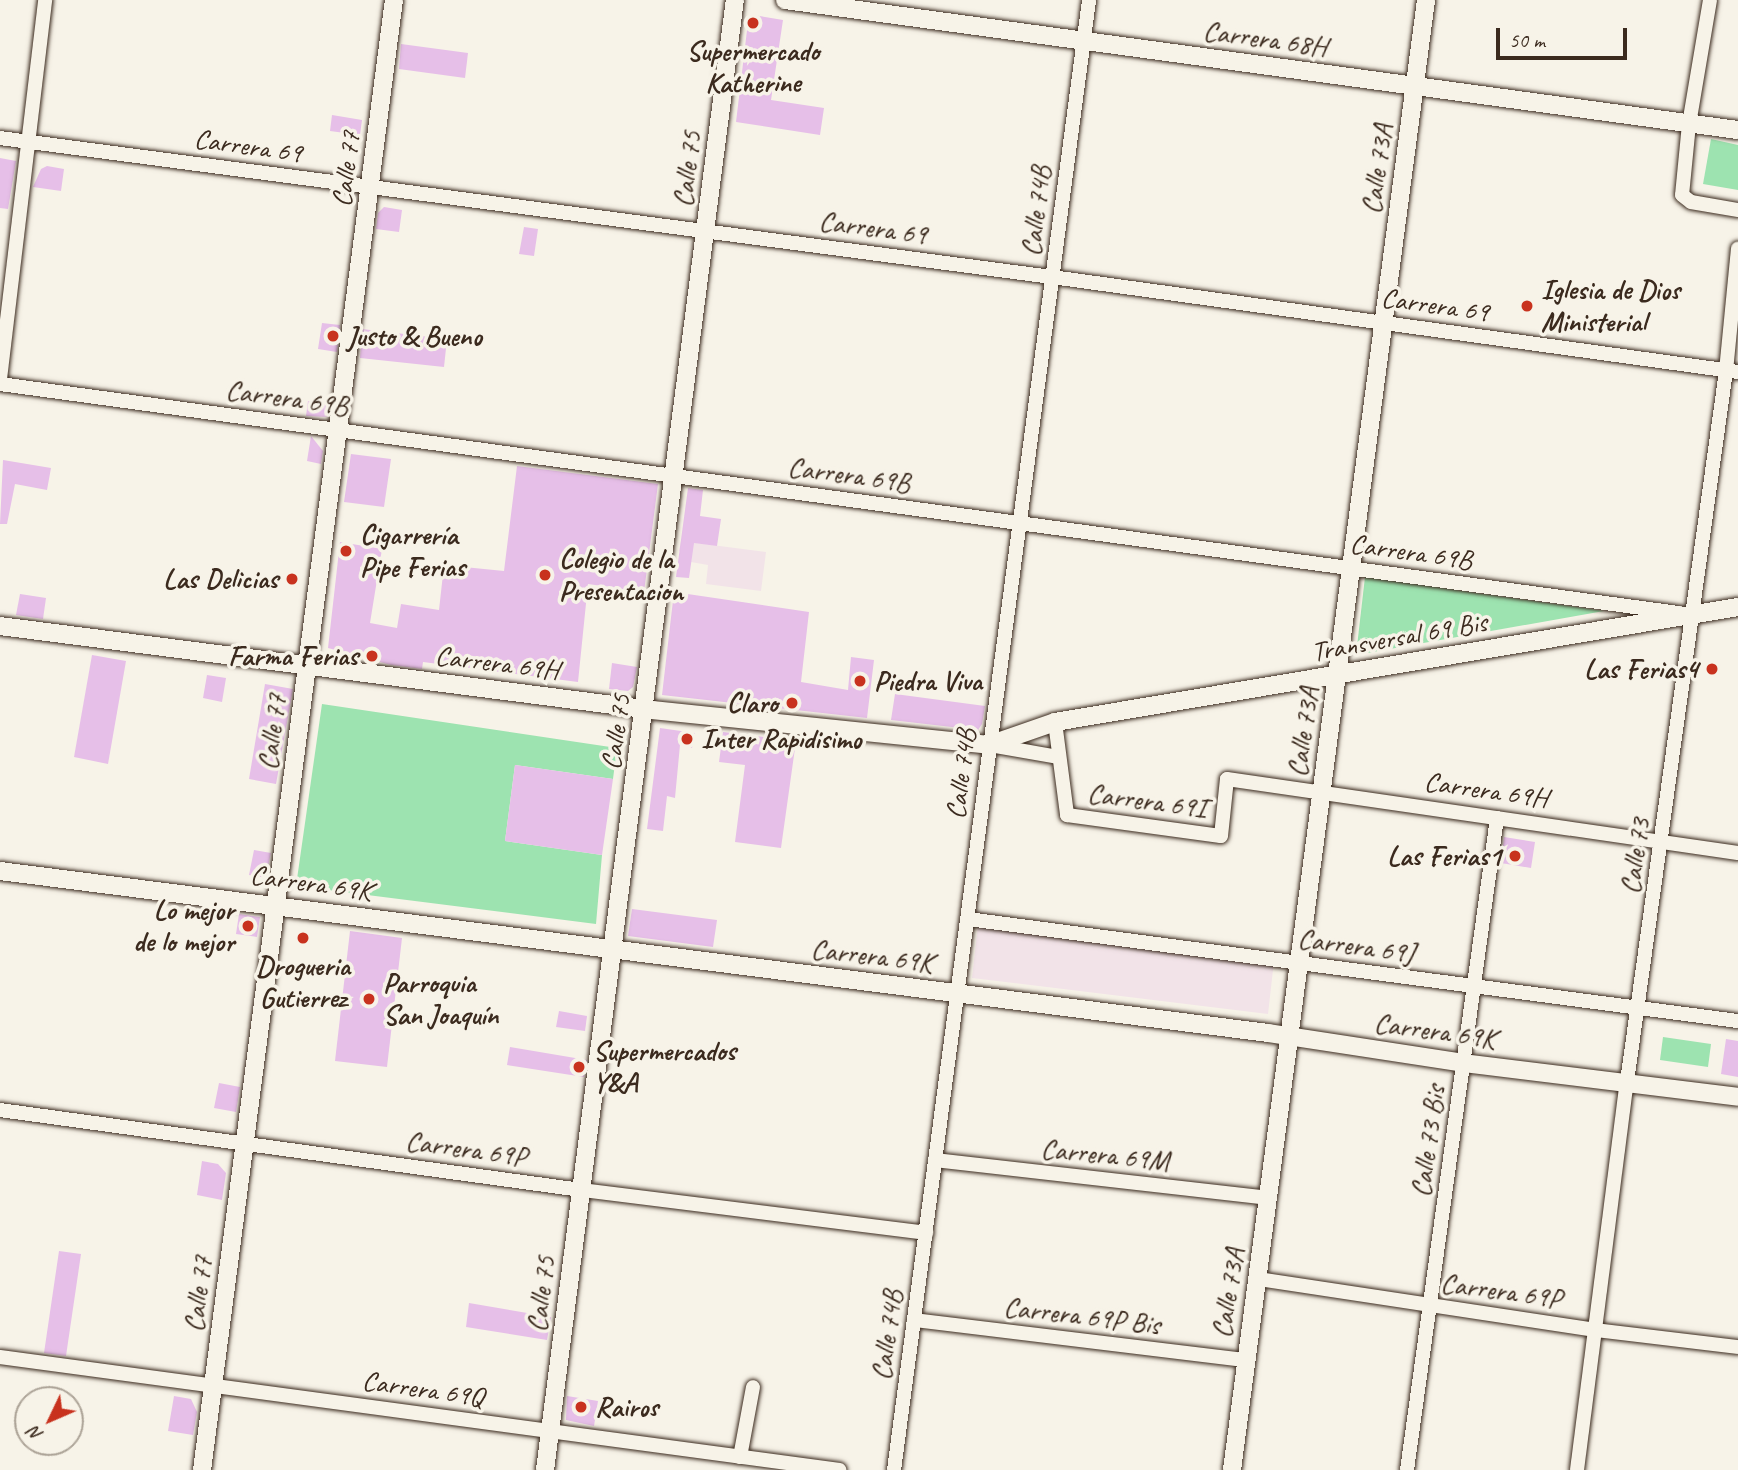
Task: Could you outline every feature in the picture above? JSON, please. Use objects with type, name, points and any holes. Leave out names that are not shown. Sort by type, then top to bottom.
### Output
[{"type":"street","points":[[0,382],[45,0]]},
{"type":"street","name":"Calle 77","points":[[202,1470],[394,0]]},
{"type":"street","name":"Calle 75","points":[[545,1470],[611,950],[646,709],[735,0]]},
{"type":"street","name":"Carrera 68H","points":[[785,0],[1738,130]]},
{"type":"street","name":"Calle 74B","points":[[894,1470],[1089,0]]},
{"type":"street","name":"Calle 73A","points":[[1231,1470],[1426,0]]},
{"type":"street","points":[[1710,0],[1689,124],[1682,195],[1691,202],[1738,210]]},
{"type":"street","name":"Carrera 69","points":[[0,138],[1052,277],[1732,371]]},
{"type":"street","name":"Calle 73","points":[[1577,1470],[1691,615],[1732,371],[1738,249]]},
{"type":"street","name":"Carrera 69B","points":[[0,382],[1691,615]]},
{"type":"street","name":"Transversal 69 Bis","points":[[989,745],[1055,722],[1738,607]]},
{"type":"street","name":"Carrera 69H","points":[[0,626],[646,709],[989,745]]},
{"type":"street","points":[[1055,722],[1059,757]]},
{"type":"street","name":"Carrera 69I","points":[[989,745],[1059,757],[1067,815],[1221,836]]},
{"type":"street","name":"Carrera 69H","points":[[1221,836],[1227,779],[1738,853]]},
{"type":"street","name":"Calle 73 Bis","points":[[1407,1470],[1497,818]]},
{"type":"street","name":"Carrera 69K","points":[[0,871],[276,904],[611,950],[1289,1036],[1463,1063],[1738,1097]]},
{"type":"street","name":"Carrera 69J","points":[[968,919],[1738,1021]]},
{"type":"street","name":"Carrera 69P","points":[[0,1110],[926,1233]]},
{"type":"street","name":"Carrera 69M","points":[[935,1160],[1269,1198]]},
{"type":"street","name":"Carrera 69P","points":[[1258,1279],[1595,1330],[1738,1348]]},
{"type":"street","name":"Carrera 69P Bis","points":[[914,1320],[1244,1360]]},
{"type":"street","name":"Carrera 69Q","points":[[0,1357],[839,1470]]},
{"type":"street","points":[[740,1457],[754,1387]]},
{"type":"shaded area","points":[[681,541],[766,552],[761,591],[706,584],[708,565],[691,562],[692,552],[679,551]]},
{"type":"shaded area","points":[[978,925],[1274,961],[1268,1014],[972,978]]},
{"type":"green space","points":[[1711,139],[1738,145],[1738,190],[1703,184]]},
{"type":"green space","points":[[1365,577],[1604,611],[1356,655]]},
{"type":"green space","points":[[322,704],[617,748],[613,779],[515,765],[505,841],[602,855],[596,924],[296,886]]},
{"type":"green space","points":[[1663,1037],[1711,1044],[1708,1067],[1660,1060]]},
{"type":"building","points":[[754,15],[783,20],[771,100],[824,108],[820,135],[736,122],[748,22]]},
{"type":"building","points":[[401,44],[468,53],[465,78],[399,69]]},
{"type":"building","points":[[332,115],[362,120],[360,135],[330,131]]},
{"type":"building","points":[[0,158],[16,161],[8,209],[0,208]]},
{"type":"building","points":[[47,166],[64,169],[61,191],[33,187],[41,169]]},
{"type":"building","points":[[384,207],[402,210],[399,232],[376,229],[378,213]]},
{"type":"building","points":[[524,227],[538,229],[534,256],[519,254]]},
{"type":"building","points":[[322,323],[340,325],[337,352],[318,349]]},
{"type":"building","points":[[362,329],[447,339],[444,367],[360,358]]},
{"type":"building","points":[[308,401],[330,405],[328,417],[306,416]]},
{"type":"building","points":[[311,436],[323,451],[321,464],[307,461]]},
{"type":"building","points":[[351,454],[391,459],[384,507],[344,502]]},
{"type":"building","points":[[3,460],[51,468],[47,490],[15,484],[7,524],[0,524]]},
{"type":"building","name":"Colegio de la Presentacion","points":[[517,466],[658,484],[644,592],[588,584],[578,682],[423,662],[422,669],[391,665],[328,648],[340,542],[382,549],[370,623],[397,628],[401,604],[439,610],[444,565],[504,571]]},
{"type":"building","points":[[688,488],[703,490],[700,516],[721,519],[717,546],[694,543],[689,578],[676,577]]},
{"type":"building","points":[[674,592],[809,612],[801,682],[848,690],[851,657],[874,660],[867,718],[662,695]]},
{"type":"building","points":[[20,594],[46,598],[43,619],[16,615]]},
{"type":"building","points":[[92,655],[126,661],[108,764],[74,757]]},
{"type":"building","points":[[612,663],[637,667],[633,687],[628,691],[609,689]]},
{"type":"building","points":[[207,675],[226,678],[222,702],[203,698]]},
{"type":"building","points":[[265,684],[293,689],[276,784],[249,779]]},
{"type":"building","points":[[895,694],[985,706],[982,724],[978,730],[891,720]]},
{"type":"building","points":[[660,728],[695,733],[692,748],[680,745],[675,798],[667,796],[663,831],[647,829]]},
{"type":"building","points":[[723,732],[796,741],[781,848],[735,842],[745,765],[719,762]]},
{"type":"building","points":[[515,765],[613,779],[602,855],[505,841]]},
{"type":"building","points":[[1504,837],[1535,842],[1531,868],[1501,863]]},
{"type":"building","points":[[254,850],[271,853],[267,871],[261,877],[249,875]]},
{"type":"building","points":[[632,909],[717,920],[713,947],[628,936]]},
{"type":"building","name":"Lo mejor de lo mejor","points":[[239,914],[260,917],[257,937],[236,934]]},
{"type":"building","name":"Parroquia San Joaquín","points":[[350,931],[402,938],[387,1067],[335,1061]]},
{"type":"building","points":[[559,1011],[587,1016],[585,1031],[556,1027]]},
{"type":"building","points":[[1726,1039],[1738,1041],[1738,1077],[1721,1074]]},
{"type":"building","points":[[510,1047],[587,1060],[584,1077],[507,1065]]},
{"type":"building","points":[[219,1083],[240,1087],[236,1112],[214,1108]]},
{"type":"building","points":[[202,1161],[218,1164],[226,1173],[222,1200],[197,1195]]},
{"type":"building","points":[[59,1251],[81,1254],[66,1356],[44,1353]]},
{"type":"building","points":[[469,1303],[551,1317],[547,1340],[466,1327]]},
{"type":"building","points":[[174,1396],[191,1399],[197,1412],[193,1435],[168,1431]]},
{"type":"building","name":"Rairos","points":[[567,1396],[598,1401],[594,1426],[566,1420]]},
{"type":"place","name":"Supermercado Katherine","points":[[753,23]]},
{"type":"place","name":"Iglesia de Dios Ministerial","points":[[1527,306]]},
{"type":"place","name":"Justo & Bueno","points":[[333,336]]},
{"type":"place","name":"Cigarrería Pipe Ferias","points":[[346,551]]},
{"type":"place","name":"Colegio de la Presentacion","points":[[545,575]]},
{"type":"place","name":"Las Delicias","points":[[292,579]]},
{"type":"place","name":"Farma Ferias","points":[[372,656]]},
{"type":"place","name":"Las Ferias4","points":[[1712,669]]},
{"type":"place","name":"Piedra Viva","points":[[860,681]]},
{"type":"place","name":"Claro","points":[[792,703]]},
{"type":"place","name":"Inter Rapidisimo","points":[[687,739]]},
{"type":"place","name":"Las Ferias1","points":[[1515,856]]},
{"type":"place","name":"Lo mejor de lo mejor","points":[[248,926]]},
{"type":"place","name":"Drogueria Gutierrez","points":[[303,938]]},
{"type":"place","name":"Parroquia San Joaquín","points":[[369,999]]},
{"type":"place","name":"Supermercados Y&A","points":[[579,1067]]},
{"type":"place","name":"Rairos","points":[[581,1407]]}]
